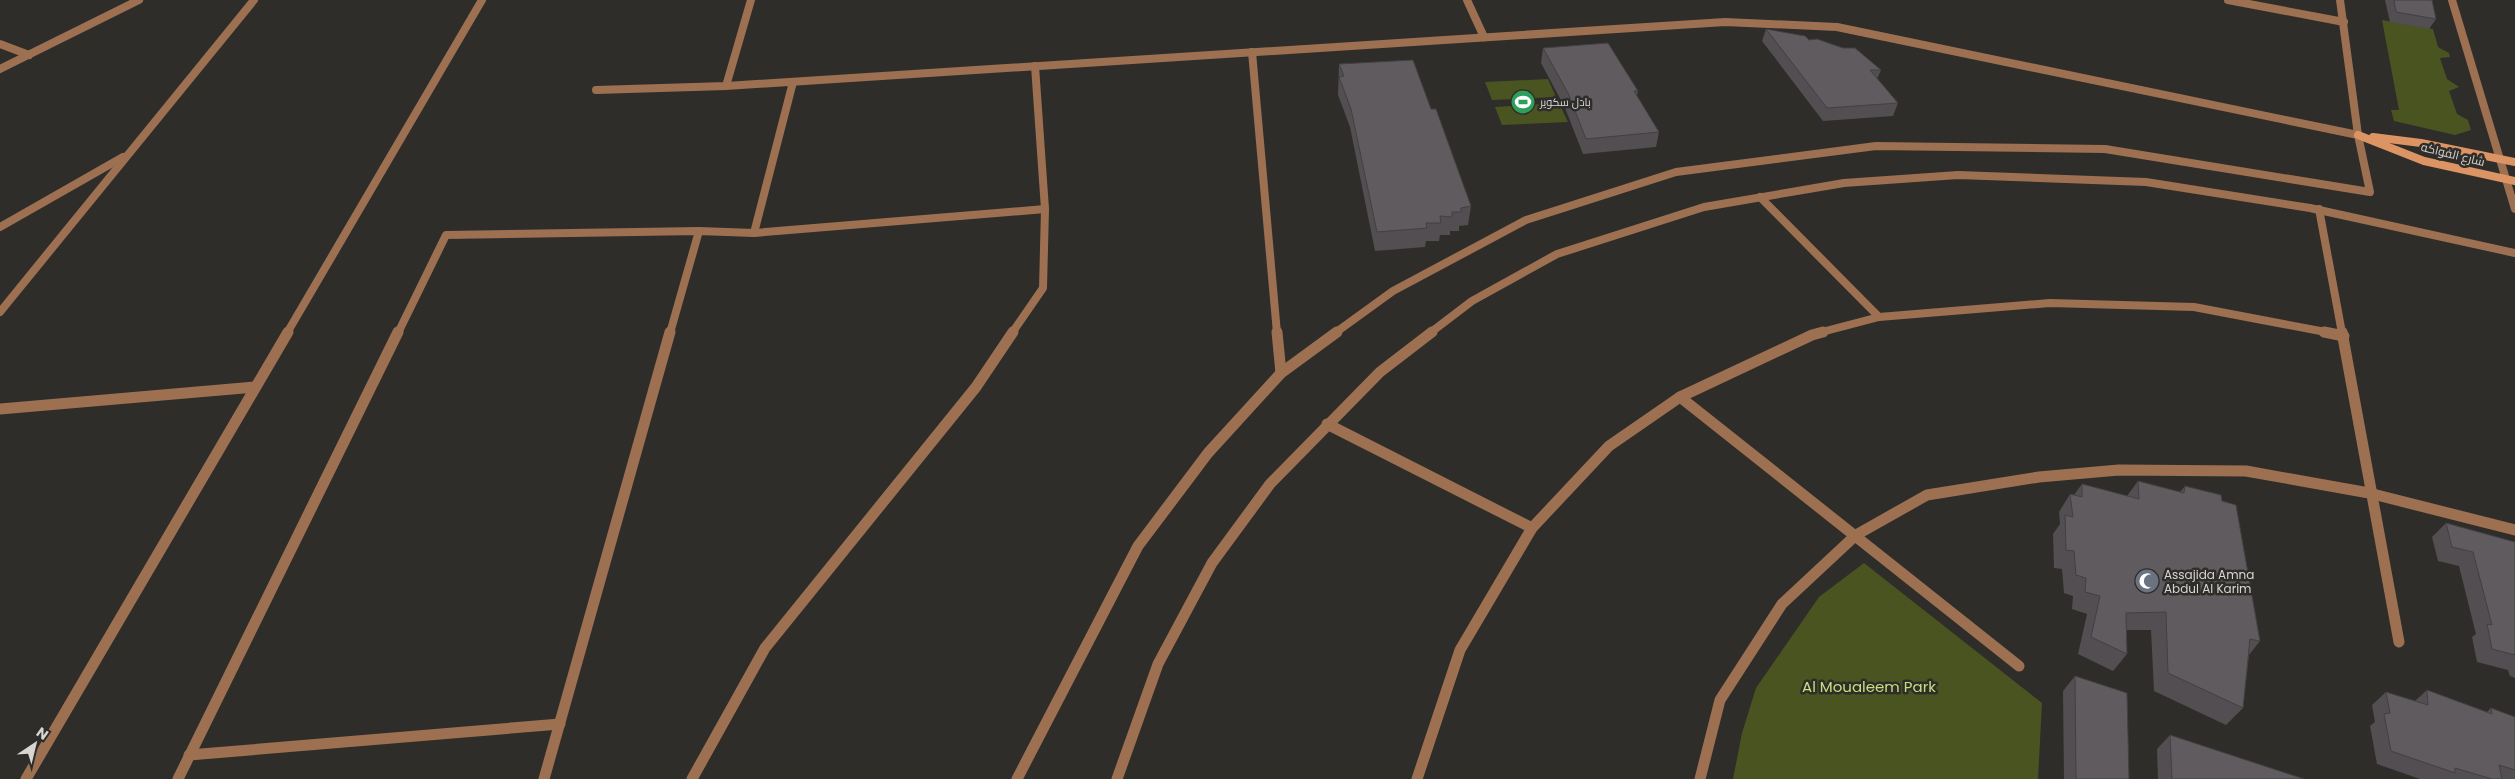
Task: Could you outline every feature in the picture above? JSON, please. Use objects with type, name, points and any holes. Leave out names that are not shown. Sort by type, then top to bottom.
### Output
[{"type":"street","points":[[0,69],[139,0]]},
{"type":"street","points":[[0,312],[254,0]]},
{"type":"street","points":[[26,779],[482,0]]},
{"type":"street","points":[[726,86],[751,0]]},
{"type":"street","points":[[1468,0],[1484,37]]},
{"type":"street","points":[[2228,0],[2344,22]]},
{"type":"street","points":[[1017,779],[1138,546],[1208,453],[1281,373],[1393,291],[1526,220],[1676,172],[1876,146],[2106,149],[2370,192],[2358,135],[2340,0]]},
{"type":"street","points":[[2452,0],[2500,159],[2511,180],[2515,209]]},
{"type":"street","points":[[596,90],[793,82],[1725,22],[1837,27],[2358,135],[2421,142],[2515,162]]},
{"type":"street","points":[[0,44],[29,55]]},
{"type":"street","points":[[1252,52],[1281,373]]},
{"type":"street","points":[[692,779],[765,648],[976,387],[1043,288],[1045,210],[1034,66]]},
{"type":"street","points":[[754,234],[793,82]]},
{"type":"street","name":"شارع الفواكه","points":[[2358,135],[2424,161],[2511,180]]},
{"type":"street","points":[[0,228],[128,154]]},
{"type":"street","points":[[1117,779],[1158,664],[1212,563],[1270,484],[1380,372],[1472,302],[1557,254],[1704,207],[1844,183],[1958,175],[2146,182],[2319,209],[2515,253]]},
{"type":"street","points":[[1760,197],[1879,317]]},
{"type":"street","points":[[2319,209],[2344,336],[2370,493],[2399,642]]},
{"type":"street","points":[[178,779],[446,235],[699,231],[754,234],[1045,210]]},
{"type":"street","points":[[544,779],[699,231]]},
{"type":"street","points":[[1417,779],[1460,650],[1532,528],[1609,446],[1680,397],[1812,335],[1879,317],[2050,303],[2194,307],[2344,336]]},
{"type":"street","points":[[0,409],[255,387]]},
{"type":"street","points":[[1680,397],[2019,666]]},
{"type":"street","points":[[1327,424],[1532,528]]},
{"type":"street","points":[[1700,779],[1720,700],[1782,604],[1856,535],[1927,495],[2039,477],[2119,470],[2246,471],[2370,493],[2515,530]]},
{"type":"street","points":[[190,755],[560,724]]},
{"type":"green space","points":[[2382,20],[2433,29],[2438,47],[2449,53],[2450,57],[2440,58],[2447,79],[2459,87],[2449,91],[2457,114],[2468,120],[2471,130],[2455,135],[2394,121],[2391,110],[2399,110]]},
{"type":"green space","points":[[1548,79],[1556,97],[1492,100],[1485,82]]},
{"type":"green space","points":[[1559,103],[1568,122],[1502,125],[1495,107]]},
{"type":"green space","name":"Al Moualeem Park","points":[[1864,563],[2042,703],[2038,779],[1733,779],[1742,733],[1756,688],[1819,597]]},
{"type":"building","points":[[2394,0],[2432,0],[2436,19],[2396,12]]},
{"type":"building","points":[[1766,29],[1805,36],[1809,40],[1817,39],[1843,48],[1855,48],[1881,70],[1870,70],[1898,103],[1827,108]]},
{"type":"building","points":[[1608,43],[1638,91],[1634,91],[1659,132],[1586,139],[1568,93],[1543,48]]},
{"type":"building","points":[[1413,60],[1431,109],[1436,109],[1471,206],[1461,208],[1461,212],[1452,212],[1452,217],[1440,216],[1441,223],[1426,223],[1427,228],[1377,232],[1351,109],[1339,77],[1344,76],[1339,64]]},
{"type":"building","name":"Assajida Amna Abdul Al Karim","points":[[2138,481],[2184,493],[2185,486],[2221,495],[2222,501],[2236,505],[2260,641],[2250,639],[2243,708],[2168,673],[2166,612],[2126,613],[2127,654],[2091,637],[2100,596],[2085,592],[2086,578],[2076,575],[2074,551],[2066,550],[2065,515],[2073,517],[2070,494],[2082,497],[2082,484],[2139,499]]},
{"type":"building","points":[[2446,523],[2515,542],[2515,655],[2492,649],[2487,624],[2492,625],[2473,552],[2452,547]]},
{"type":"building","points":[[2075,676],[2127,693],[2129,779],[2076,779]]},
{"type":"building","points":[[2427,690],[2492,714],[2491,708],[2515,717],[2515,770],[2499,765],[2502,779],[2492,779],[2455,768],[2455,773],[2391,751],[2384,714],[2390,713],[2386,692],[2428,705]]},
{"type":"building","points":[[2170,735],[2304,779],[2172,779]]},
{"type":"place","name":"بادل سكوير","points":[[1523,102]]},
{"type":"place","name":"Assajida Amna Abdul Al Karim","points":[[2147,581]]}]
